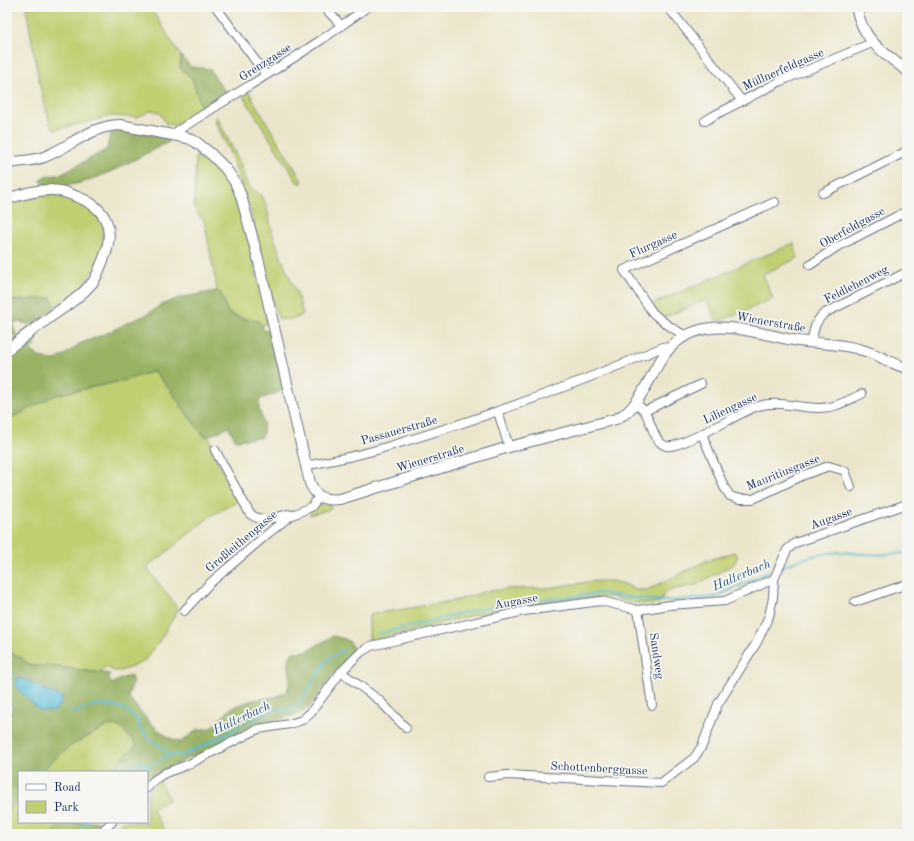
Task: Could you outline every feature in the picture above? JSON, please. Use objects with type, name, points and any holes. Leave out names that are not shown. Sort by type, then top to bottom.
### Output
[{"type":"street","points":[[216,7],[266,75]]},
{"type":"street","points":[[324,7],[341,25]]},
{"type":"street","name":"Grenzgasse","points":[[173,134],[212,108],[319,42],[368,7]]},
{"type":"street","points":[[668,7],[742,101]]},
{"type":"street","points":[[856,7],[862,26],[872,43],[907,71]]},
{"type":"street","name":"Müllnerfeldgasse","points":[[705,121],[781,81],[872,43]]},
{"type":"street","points":[[7,163],[41,158],[55,152],[91,131],[109,125],[120,125],[173,134],[196,142],[225,168],[235,182],[241,196],[258,258],[306,466],[313,490],[319,497]]},
{"type":"street","points":[[823,193],[907,151]]},
{"type":"street","points":[[7,198],[40,191],[52,190],[64,192],[82,198],[98,207],[104,214],[108,223],[108,242],[104,258],[94,280],[84,292],[70,304],[7,350]]},
{"type":"street","name":"Flurgasse","points":[[686,336],[658,318],[652,312],[624,270],[775,202]]},
{"type":"street","name":"Oberfeldgasse","points":[[810,265],[835,248],[907,211]]},
{"type":"street","name":"Feldlehenweg","points":[[811,342],[819,318],[907,272]]},
{"type":"street","name":"Wienerstraße","points":[[319,497],[328,500],[340,500],[509,447],[616,419],[626,413],[635,402],[670,348],[686,336],[707,328],[747,330],[792,340],[842,345],[876,355],[907,368]]},
{"type":"street","name":"Passauerstraße","points":[[306,466],[382,449],[498,412],[610,370],[663,347],[670,348]]},
{"type":"street","points":[[645,411],[701,384]]},
{"type":"street","name":"Liliengasse","points":[[702,434],[754,408],[766,404],[777,403],[818,408],[832,407],[862,394]]},
{"type":"street","points":[[635,402],[645,411],[660,442],[668,447],[702,434]]},
{"type":"street","points":[[498,412],[509,447]]},
{"type":"street","name":"Mauritiusgasse","points":[[702,434],[724,487],[730,496],[745,500],[753,499],[804,475],[829,466],[845,470],[851,487]]},
{"type":"street","points":[[215,450],[250,514],[259,520],[288,514],[290,516]]},
{"type":"street","name":"Großleithengasse","points":[[184,611],[209,584],[271,531],[290,516],[309,509],[319,497]]},
{"type":"street","name":"Augasse","points":[[148,787],[154,780],[165,773],[187,765],[258,729],[290,724],[302,720],[311,712],[341,672],[361,652],[371,646],[524,611],[601,600],[638,610],[670,605],[724,601],[775,576],[782,558],[787,550],[795,543],[907,504]]},
{"type":"street","name":"Schottenberggasse","points":[[488,777],[507,775],[661,783],[694,758],[702,746],[718,704],[756,642],[768,616],[773,598],[775,576]]},
{"type":"street","points":[[855,602],[907,584]]},
{"type":"street","name":"Sandweg","points":[[638,610],[652,705]]},
{"type":"street","points":[[341,672],[379,700],[406,728]]},
{"type":"street","points":[[100,834],[111,823]]},
{"type":"green space","points":[[26,7],[150,7],[181,56],[180,68],[192,78],[202,109],[188,119],[173,125],[166,124],[160,113],[152,110],[138,117],[110,116],[55,130],[50,124],[39,82]]},
{"type":"green space","points":[[181,56],[191,67],[210,69],[223,89],[231,93],[215,104],[202,109],[192,78],[180,68]]},
{"type":"green space","points":[[249,91],[302,183],[297,182],[243,96]]},
{"type":"green space","points":[[215,117],[217,117],[240,163],[246,182],[251,188],[259,193],[266,204],[273,235],[297,293],[303,314],[298,317],[288,320],[279,319],[274,307],[250,209],[230,153],[216,124]]},
{"type":"green space","points":[[114,130],[142,133],[169,139],[169,142],[90,180],[76,184],[58,186],[45,186],[41,181],[43,177],[62,174],[107,149],[110,135]]},
{"type":"green space","points":[[200,149],[224,173],[233,188],[235,202],[242,217],[250,244],[267,321],[266,324],[262,325],[257,320],[245,319],[232,315],[227,310],[220,292],[216,291],[217,288],[204,220],[199,216],[194,207],[196,154]]},
{"type":"green space","points":[[55,195],[76,200],[94,211],[103,225],[104,235],[103,247],[95,268],[79,290],[56,307],[51,298],[7,301],[7,204],[22,199]]},
{"type":"green space","points":[[794,243],[798,258],[763,274],[773,299],[725,319],[716,321],[706,300],[663,318],[652,304]]},
{"type":"green space","points":[[216,291],[220,292],[227,310],[232,315],[240,318],[257,320],[262,325],[263,330],[270,331],[286,388],[275,394],[260,399],[259,408],[264,427],[261,438],[235,440],[229,427],[209,436],[204,436],[171,391],[154,371],[126,380],[56,395],[7,420],[7,359],[30,339],[35,339],[36,341],[35,346],[30,348],[39,357],[56,360],[79,344],[146,315],[161,305],[179,298]]},
{"type":"green space","points":[[51,298],[56,307],[32,325],[20,322],[13,323],[14,330],[18,335],[7,347],[7,301]]},
{"type":"green space","points":[[154,371],[171,391],[204,436],[209,436],[212,451],[239,501],[212,515],[147,568],[178,610],[158,643],[143,662],[121,671],[114,671],[105,666],[101,673],[52,666],[31,666],[20,657],[7,651],[7,420],[56,395],[126,380]]},
{"type":"green space","points":[[330,504],[331,509],[310,515],[315,507]]},
{"type":"green space","points":[[734,552],[738,556],[734,564],[696,585],[664,593],[661,602],[649,604],[628,602],[613,597],[568,599],[481,613],[374,640],[369,637],[369,615],[372,613],[457,600],[487,591],[546,588],[595,581],[612,581],[625,584],[635,590],[647,590],[706,561]]},
{"type":"green space","points":[[333,636],[350,642],[353,650],[330,678],[309,708],[299,714],[260,724],[245,730],[225,742],[148,777],[148,771],[114,771],[119,761],[137,745],[120,727],[110,725],[70,746],[41,771],[18,771],[18,797],[7,813],[7,715],[9,715],[12,710],[12,706],[7,701],[7,651],[20,657],[31,666],[52,666],[110,674],[109,679],[111,684],[131,676],[133,683],[128,696],[152,724],[166,736],[181,742],[197,730],[211,728],[231,708],[253,700],[274,697],[287,692],[290,676],[288,659],[293,652],[307,651]]},
{"type":"green space","points":[[110,724],[120,727],[137,745],[119,761],[114,771],[41,771],[70,746]]},
{"type":"green space","points":[[159,780],[169,799],[152,809],[167,834],[129,834],[121,823],[148,823],[148,791]]},
{"type":"green space","points":[[18,797],[18,823],[62,823],[51,834],[7,834],[7,813]]},
{"type":"green space","points":[[62,823],[98,823],[87,834],[51,834]]},
{"type":"water","points":[[17,678],[25,679],[62,697],[62,702],[55,711],[40,711],[16,687]]},
{"type":"waterway","name":"Halterbach","points":[[783,566],[810,557],[831,553],[907,553]]},
{"type":"waterway","name":"Halterbach","points":[[532,600],[602,593],[632,598],[667,601],[715,597],[776,569]]},
{"type":"waterway","name":"Halterbach","points":[[378,634],[471,611],[520,602]]},
{"type":"waterway","name":"Halterbach","points":[[132,771],[138,762],[150,767],[169,755],[184,755],[273,710],[291,709],[299,704],[327,660],[343,650]]},
{"type":"waterway","points":[[7,671],[17,678]]},
{"type":"waterway","points":[[72,712],[98,704],[123,708],[139,720],[139,727],[152,742],[159,744],[169,755]]},
{"type":"waterway","name":"Halterbach","points":[[76,834],[87,823]]}]
